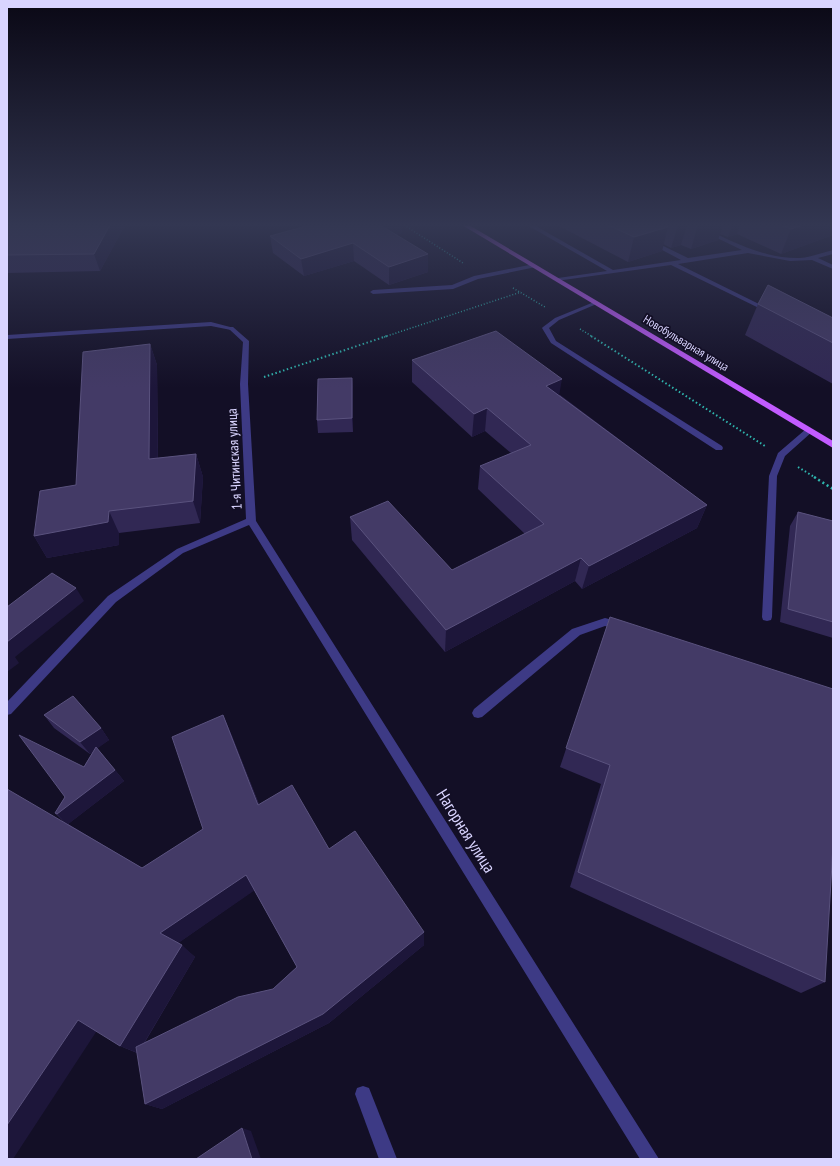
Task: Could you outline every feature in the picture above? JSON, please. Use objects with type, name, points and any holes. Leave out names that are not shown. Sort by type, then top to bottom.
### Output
[{"type":"main road","name":"Новобульварная улица","points":[[558,280],[833,445]]},
{"type":"street","points":[[373,292],[453,287],[470,279]]},
{"type":"street","points":[[558,280],[562,279]]},
{"type":"street","points":[[705,279],[777,316]]},
{"type":"street","points":[[596,303],[562,317],[545,328],[553,342],[719,448]]},
{"type":"street","name":"1-я Читинская улица","points":[[7,337],[211,324],[232,328],[246,341],[244,384],[251,521],[180,551],[112,599],[7,710]]},
{"type":"street","points":[[767,617],[773,476],[781,455],[809,430]]},
{"type":"street","name":"Нагорная улица","points":[[251,521],[650,1159]]},
{"type":"street","points":[[478,713],[576,632],[605,622],[634,629]]},
{"type":"street","points":[[363,1094],[388,1159]]},
{"type":"path","points":[[491,279],[521,292],[562,317],[833,489]]},
{"type":"path","points":[[244,384],[521,292]]},
{"type":"building","points":[[768,285],[833,318],[833,343],[758,304]]},
{"type":"building","points":[[496,331],[562,379],[546,386],[707,505],[589,566],[581,558],[446,630],[350,517],[388,501],[452,570],[544,524],[480,466],[531,445],[487,408],[474,414],[412,360]]},
{"type":"building","points":[[150,344],[149,459],[196,454],[193,501],[109,511],[108,522],[34,536],[40,491],[76,485],[83,352]]},
{"type":"building","points":[[352,378],[352,418],[317,420],[318,379]]},
{"type":"building","points":[[798,512],[833,521],[833,622],[788,609]]},
{"type":"building","points":[[52,573],[76,588],[7,642],[7,607]]},
{"type":"building","points":[[610,617],[833,689],[833,844],[825,982],[578,872],[610,765],[566,748]]},
{"type":"building","points":[[73,696],[101,728],[80,742],[44,715]]},
{"type":"building","points":[[223,715],[258,805],[292,785],[329,849],[355,831],[424,932],[323,1014],[145,1104],[136,1047],[238,997],[273,989],[297,967],[246,875],[160,933],[182,945],[120,1046],[78,1020],[7,1125],[7,789],[142,868],[203,829],[172,737]]},
{"type":"building","points":[[19,735],[84,767],[96,747],[115,770],[57,814],[55,813],[65,797]]},
{"type":"building","points":[[242,1128],[252,1159],[196,1159]]}]
